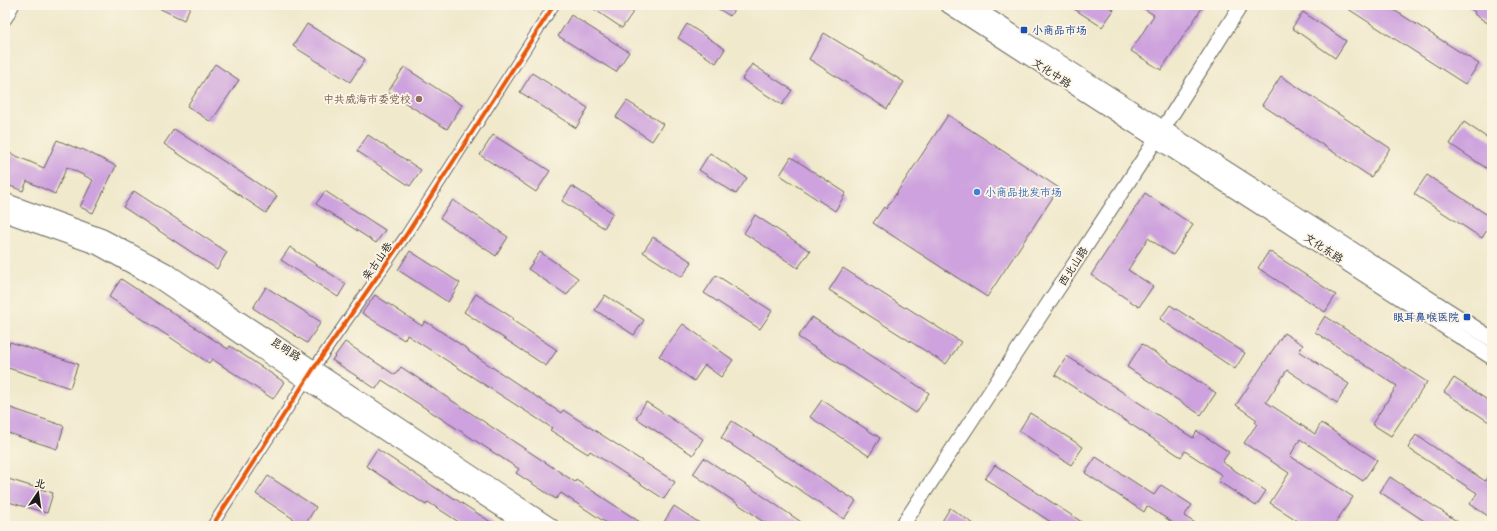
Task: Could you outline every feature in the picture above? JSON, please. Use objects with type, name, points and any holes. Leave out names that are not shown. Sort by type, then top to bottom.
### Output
[{"type":"main road","points":[[5,18],[12,5]]},
{"type":"main road","name":"文化中路","points":[[948,5],[1159,135]]},
{"type":"main road","points":[[970,5],[1159,135],[1492,339]]},
{"type":"main road","name":"西北山路","points":[[902,526],[1159,135],[1241,5]]},
{"type":"main road","name":"文化东路","points":[[1159,135],[1309,238],[1492,357]]},
{"type":"main road","name":"昆明路","points":[[5,201],[103,237],[167,271],[551,526]]},
{"type":"main road","name":"昆明路","points":[[5,214],[98,247],[160,281],[306,381],[527,526]]},
{"type":"street","name":"亲古山巷","points":[[212,526],[314,368],[406,235],[554,5]]},
{"type":"building","points":[[152,5],[191,5],[184,20]]},
{"type":"building","points":[[588,5],[638,5],[622,28]]},
{"type":"building","points":[[712,5],[737,5],[730,16]]},
{"type":"building","points":[[1068,5],[1106,5],[1114,10],[1102,27]]},
{"type":"building","points":[[1138,5],[1204,5],[1161,70],[1131,51],[1154,15]]},
{"type":"building","points":[[1342,5],[1386,5],[1479,64],[1465,84]]},
{"type":"building","points":[[1465,5],[1492,5],[1492,26],[1474,14],[1475,12]]},
{"type":"building","points":[[1303,12],[1346,41],[1335,58],[1292,28]]},
{"type":"building","points":[[571,15],[629,52],[616,72],[558,36]]},
{"type":"building","points":[[307,24],[365,59],[350,82],[293,46]]},
{"type":"building","points":[[687,24],[725,49],[716,63],[678,38]]},
{"type":"building","points":[[824,33],[904,82],[887,109],[809,59]]},
{"type":"building","points":[[215,64],[239,80],[211,122],[187,106]]},
{"type":"building","points":[[752,64],[792,90],[782,105],[742,79]]},
{"type":"building","points":[[404,67],[462,105],[447,129],[388,92]]},
{"type":"building","points":[[532,73],[588,108],[576,128],[520,92]]},
{"type":"building","points":[[1281,76],[1390,148],[1371,177],[1262,105]]},
{"type":"building","points":[[627,101],[663,124],[652,141],[616,117]]},
{"type":"building","name":"小商品批发市场","points":[[948,115],[1059,188],[987,297],[873,223],[884,207],[886,209]]},
{"type":"building","points":[[1464,122],[1492,141],[1492,172],[1450,144]]},
{"type":"building","points":[[174,129],[277,196],[266,213],[164,144]]},
{"type":"building","points":[[368,135],[421,170],[410,186],[357,151]]},
{"type":"building","points":[[493,135],[550,171],[536,192],[480,155]]},
{"type":"building","points":[[57,140],[81,150],[82,149],[116,166],[93,213],[80,207],[93,180],[67,167],[55,194],[27,181],[23,191],[5,184],[5,151],[44,168]]},
{"type":"building","points":[[710,153],[747,178],[736,194],[699,170]]},
{"type":"building","points":[[791,157],[846,193],[835,211],[780,175]]},
{"type":"building","points":[[1427,175],[1492,218],[1492,222],[1482,238],[1414,194]]},
{"type":"building","points":[[572,186],[613,213],[604,228],[562,201]]},
{"type":"building","points":[[134,191],[227,252],[217,269],[123,207]]},
{"type":"building","points":[[325,191],[385,230],[376,243],[316,204]]},
{"type":"building","points":[[1145,193],[1193,225],[1173,255],[1148,238],[1128,270],[1153,286],[1139,307],[1091,275]]},
{"type":"building","points":[[453,200],[508,237],[496,256],[440,218]]},
{"type":"building","points":[[755,215],[810,251],[798,268],[744,233]]},
{"type":"building","points":[[653,237],[692,262],[682,277],[643,252]]},
{"type":"building","points":[[290,247],[346,284],[338,297],[281,260]]},
{"type":"building","points":[[410,251],[460,283],[448,302],[398,270]]},
{"type":"building","points":[[1269,251],[1336,295],[1325,312],[1258,268]]},
{"type":"building","points":[[540,252],[578,278],[567,295],[528,269]]},
{"type":"building","points":[[843,268],[961,342],[946,364],[829,290]]},
{"type":"building","points":[[716,275],[772,311],[760,329],[704,293]]},
{"type":"building","points":[[121,279],[228,349],[230,346],[284,382],[273,399],[212,359],[209,363],[109,297]]},
{"type":"building","points":[[266,287],[321,322],[307,343],[253,308]]},
{"type":"building","points":[[476,294],[513,318],[512,320],[557,350],[546,366],[464,312]]},
{"type":"building","points":[[375,295],[422,326],[425,321],[561,413],[563,410],[675,482],[664,499],[590,451],[588,454],[550,430],[552,428],[407,335],[404,340],[362,313]]},
{"type":"building","points":[[605,295],[644,320],[634,335],[595,310]]},
{"type":"building","points":[[1170,305],[1245,353],[1235,369],[1160,319]]},
{"type":"building","points":[[1325,316],[1427,382],[1391,436],[1372,424],[1397,386],[1315,332]]},
{"type":"building","points":[[812,317],[929,393],[916,413],[798,337]]},
{"type":"building","points":[[683,324],[733,360],[721,377],[705,365],[694,381],[659,356]]},
{"type":"building","points":[[1284,333],[1303,345],[1299,351],[1349,384],[1337,403],[1287,370],[1266,402],[1315,434],[1321,423],[1377,460],[1363,481],[1300,439],[1290,456],[1353,497],[1333,526],[1306,526],[1270,503],[1289,473],[1244,443],[1257,424],[1255,423],[1257,420],[1236,405]]},
{"type":"building","points":[[10,342],[78,364],[70,388],[5,367],[5,356]]},
{"type":"building","points":[[345,342],[395,375],[401,367],[575,482],[576,480],[646,526],[611,526],[561,493],[556,499],[516,473],[519,469],[382,380],[376,389],[332,360]]},
{"type":"building","points":[[1142,344],[1216,393],[1201,415],[1127,367]]},
{"type":"building","points":[[1067,356],[1193,438],[1197,431],[1229,452],[1222,462],[1266,491],[1256,506],[1218,481],[1222,475],[1185,451],[1181,457],[1055,375]]},
{"type":"building","points":[[1454,378],[1492,403],[1492,424],[1444,392]]},
{"type":"building","points":[[822,400],[880,438],[869,456],[810,417]]},
{"type":"building","points":[[646,402],[703,439],[693,455],[636,418]]},
{"type":"building","points":[[5,406],[64,426],[57,449],[5,432]]},
{"type":"building","points":[[1030,413],[1083,447],[1071,465],[1019,431]]},
{"type":"building","points":[[732,421],[856,501],[844,519],[721,438]]},
{"type":"building","points":[[1416,435],[1485,481],[1492,470],[1492,510],[1488,516],[1470,504],[1477,493],[1408,448]]},
{"type":"building","points":[[377,449],[497,526],[465,526],[428,502],[426,505],[366,466]]},
{"type":"building","points":[[1096,457],[1154,495],[1161,485],[1192,505],[1184,516],[1200,526],[1178,526],[1147,506],[1144,512],[1085,473]]},
{"type":"building","points":[[704,458],[807,526],[770,526],[756,517],[693,474]]},
{"type":"building","points":[[995,465],[1088,526],[1057,526],[985,479]]},
{"type":"building","points":[[268,476],[316,507],[304,526],[256,494]]},
{"type":"building","points":[[1390,477],[1464,526],[1432,526],[1380,492]]},
{"type":"building","points":[[5,478],[53,493],[47,513],[5,501]]},
{"type":"building","points":[[674,506],[704,526],[670,526],[664,522]]},
{"type":"building","points":[[950,508],[977,526],[946,526],[941,523]]},
{"type":"cycle path","points":[[212,526],[314,368],[406,235],[554,5]]},
{"type":"place","name":"小商品市场","points":[[1024,30]]},
{"type":"place","name":"中共威海市委党校","points":[[419,99]]},
{"type":"place","name":"小商品批发市场","points":[[977,192]]},
{"type":"place","name":"眼耳鼻喉医院","points":[[1467,317]]}]
